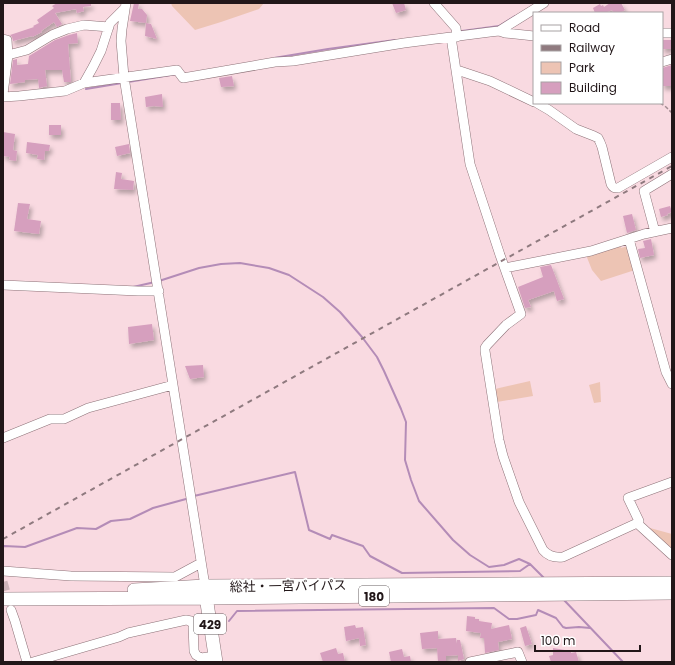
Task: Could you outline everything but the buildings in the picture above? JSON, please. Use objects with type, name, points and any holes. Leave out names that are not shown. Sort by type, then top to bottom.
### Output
[{"type":"highway","name":"総社・一宮バイパス","points":[[206,592],[562,583],[672,583]]},
{"type":"highway","name":"総社・一宮バイパス","points":[[3,599],[49,598],[118,591],[542,594],[672,593]]},
{"type":"highway","name":"429","points":[[206,592],[216,659]]},
{"type":"street","points":[[434,3],[455,34],[456,70],[470,164],[521,314],[506,325],[485,348],[499,440],[519,502],[537,539],[546,553],[551,556],[563,557],[635,524],[638,524]]},
{"type":"street","points":[[499,31],[544,3]]},
{"type":"street","points":[[84,83],[101,51],[110,23],[125,6]]},
{"type":"street","points":[[125,6],[121,41],[125,80],[206,592]]},
{"type":"street","points":[[8,55],[26,50],[52,35],[67,29],[84,25],[109,27]]},
{"type":"street","points":[[3,39],[7,40],[8,55],[3,95],[19,96],[65,91],[84,83],[125,80],[177,70],[183,78],[455,34],[499,31],[533,36]]},
{"type":"street","points":[[456,70],[490,81],[533,101]]},
{"type":"street","points":[[538,104],[576,129],[598,138],[611,184],[615,188],[618,188],[672,157]]},
{"type":"street","points":[[655,232],[644,191],[672,174]]},
{"type":"street","points":[[505,268],[591,251],[629,238],[672,228]]},
{"type":"street","points":[[629,238],[666,372],[672,384]]},
{"type":"street","points":[[3,286],[138,291],[158,289]]},
{"type":"street","points":[[3,438],[50,419],[64,419],[88,408],[173,385]]},
{"type":"street","points":[[672,482],[628,498],[639,521],[638,524],[672,555]]},
{"type":"street","points":[[3,570],[71,576],[175,577],[201,563]]},
{"type":"street","points":[[11,610],[27,662]]},
{"type":"street","points":[[33,662],[128,633],[186,620],[191,621],[193,625],[194,650],[196,655],[201,658],[216,659]]},
{"type":"street","points":[[470,662],[518,652],[522,662]]},
{"type":"path","points":[[662,104],[672,113]]},
{"type":"green space","points":[[171,3],[264,3],[259,9],[195,30],[172,6]]},
{"type":"green space","points":[[620,245],[621,248],[628,246],[635,270],[601,281],[592,270],[586,255]]},
{"type":"green space","points":[[530,381],[533,396],[497,402],[495,389]]},
{"type":"green space","points":[[600,382],[601,402],[594,403],[589,385]]},
{"type":"green space","points":[[644,525],[672,534],[672,551]]},
{"type":"waterway","points":[[462,31],[499,26],[515,16]]},
{"type":"waterway","points":[[274,58],[395,40]]},
{"type":"waterway","points":[[128,82],[177,74]]},
{"type":"waterway","points":[[86,89],[122,83]]},
{"type":"waterway","points":[[159,281],[199,268],[221,264],[240,263],[269,268],[289,275],[323,297],[340,312],[362,337],[377,357],[384,371],[406,422],[405,460],[419,501],[453,540],[470,555],[489,567],[504,565],[519,559],[530,564],[544,578]]},
{"type":"waterway","points":[[133,287],[155,282]]},
{"type":"waterway","points":[[194,496],[295,472],[309,530],[330,539],[332,535],[363,546],[370,556],[402,573],[520,571],[530,564]]},
{"type":"waterway","points":[[3,547],[25,547],[77,528],[96,529],[111,521],[130,519],[153,508],[186,499]]},
{"type":"waterway","points":[[563,599],[623,662]]},
{"type":"waterway","points":[[229,621],[237,611],[494,608],[509,619],[536,615],[538,610],[556,618],[563,627],[590,628]]},
{"type":"tunnel","points":[[3,582],[9,603]]},
{"type":"railway","points":[[3,539],[672,166]]}]
